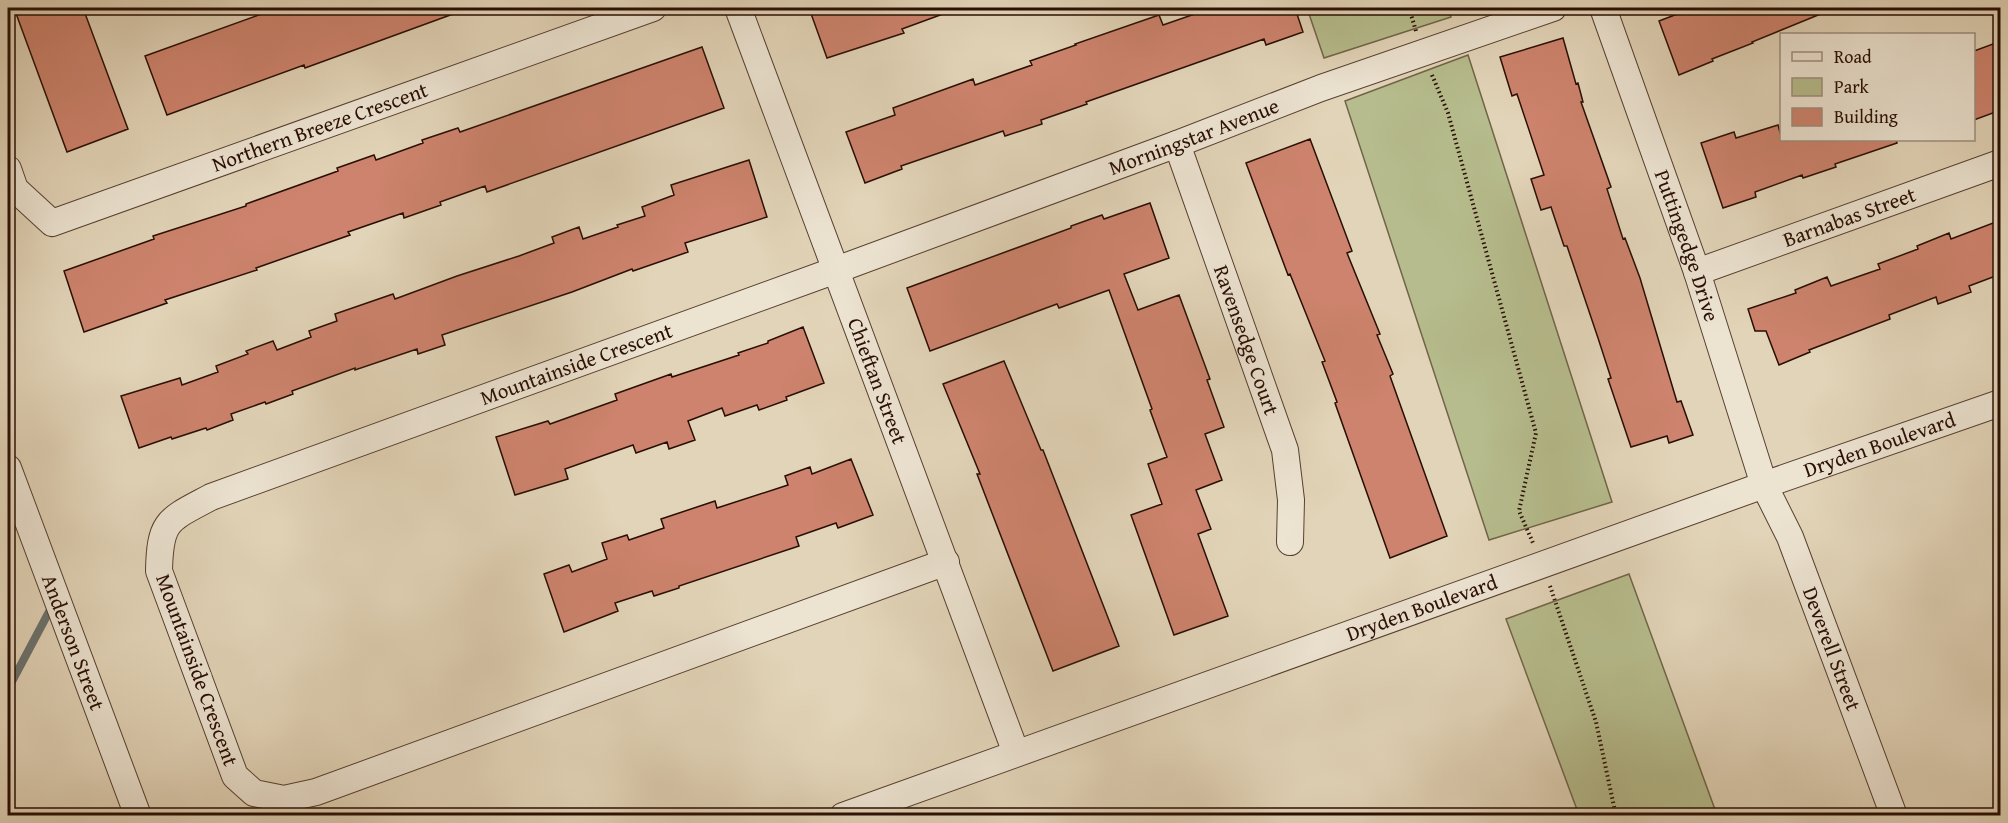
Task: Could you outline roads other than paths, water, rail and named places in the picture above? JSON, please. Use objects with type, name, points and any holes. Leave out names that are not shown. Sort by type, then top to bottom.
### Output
[{"type":"street","name":"Northern Breeze Crescent","points":[[8,169],[15,189],[52,223],[653,8]]},
{"type":"street","name":"Chieftan Street","points":[[738,8],[1016,753]]},
{"type":"street","name":"Morningstar Avenue","points":[[836,270],[1177,144],[1321,88],[1553,8]]},
{"type":"street","name":"Puttingedge Drive","points":[[1603,8],[1697,272],[1764,484]]},
{"type":"street","name":"Ravensedge Court","points":[[1177,144],[1285,450],[1290,500],[1290,542]]},
{"type":"street","name":"Barnabas Street","points":[[1697,272],[2001,163]]},
{"type":"street","name":"Mountainside Crescent","points":[[836,270],[211,497],[168,522],[160,544],[159,572],[235,776],[254,793],[284,799],[316,792],[946,562]]},
{"type":"street","name":"Dryden Boulevard","points":[[843,816],[1764,484],[2001,403]]},
{"type":"street","name":"Anderson Street","points":[[8,468],[138,816]]},
{"type":"street","name":"Deverell Street","points":[[1764,484],[1790,537],[1894,816]]},
{"type":"waterway","points":[[8,689],[51,608]]}]
